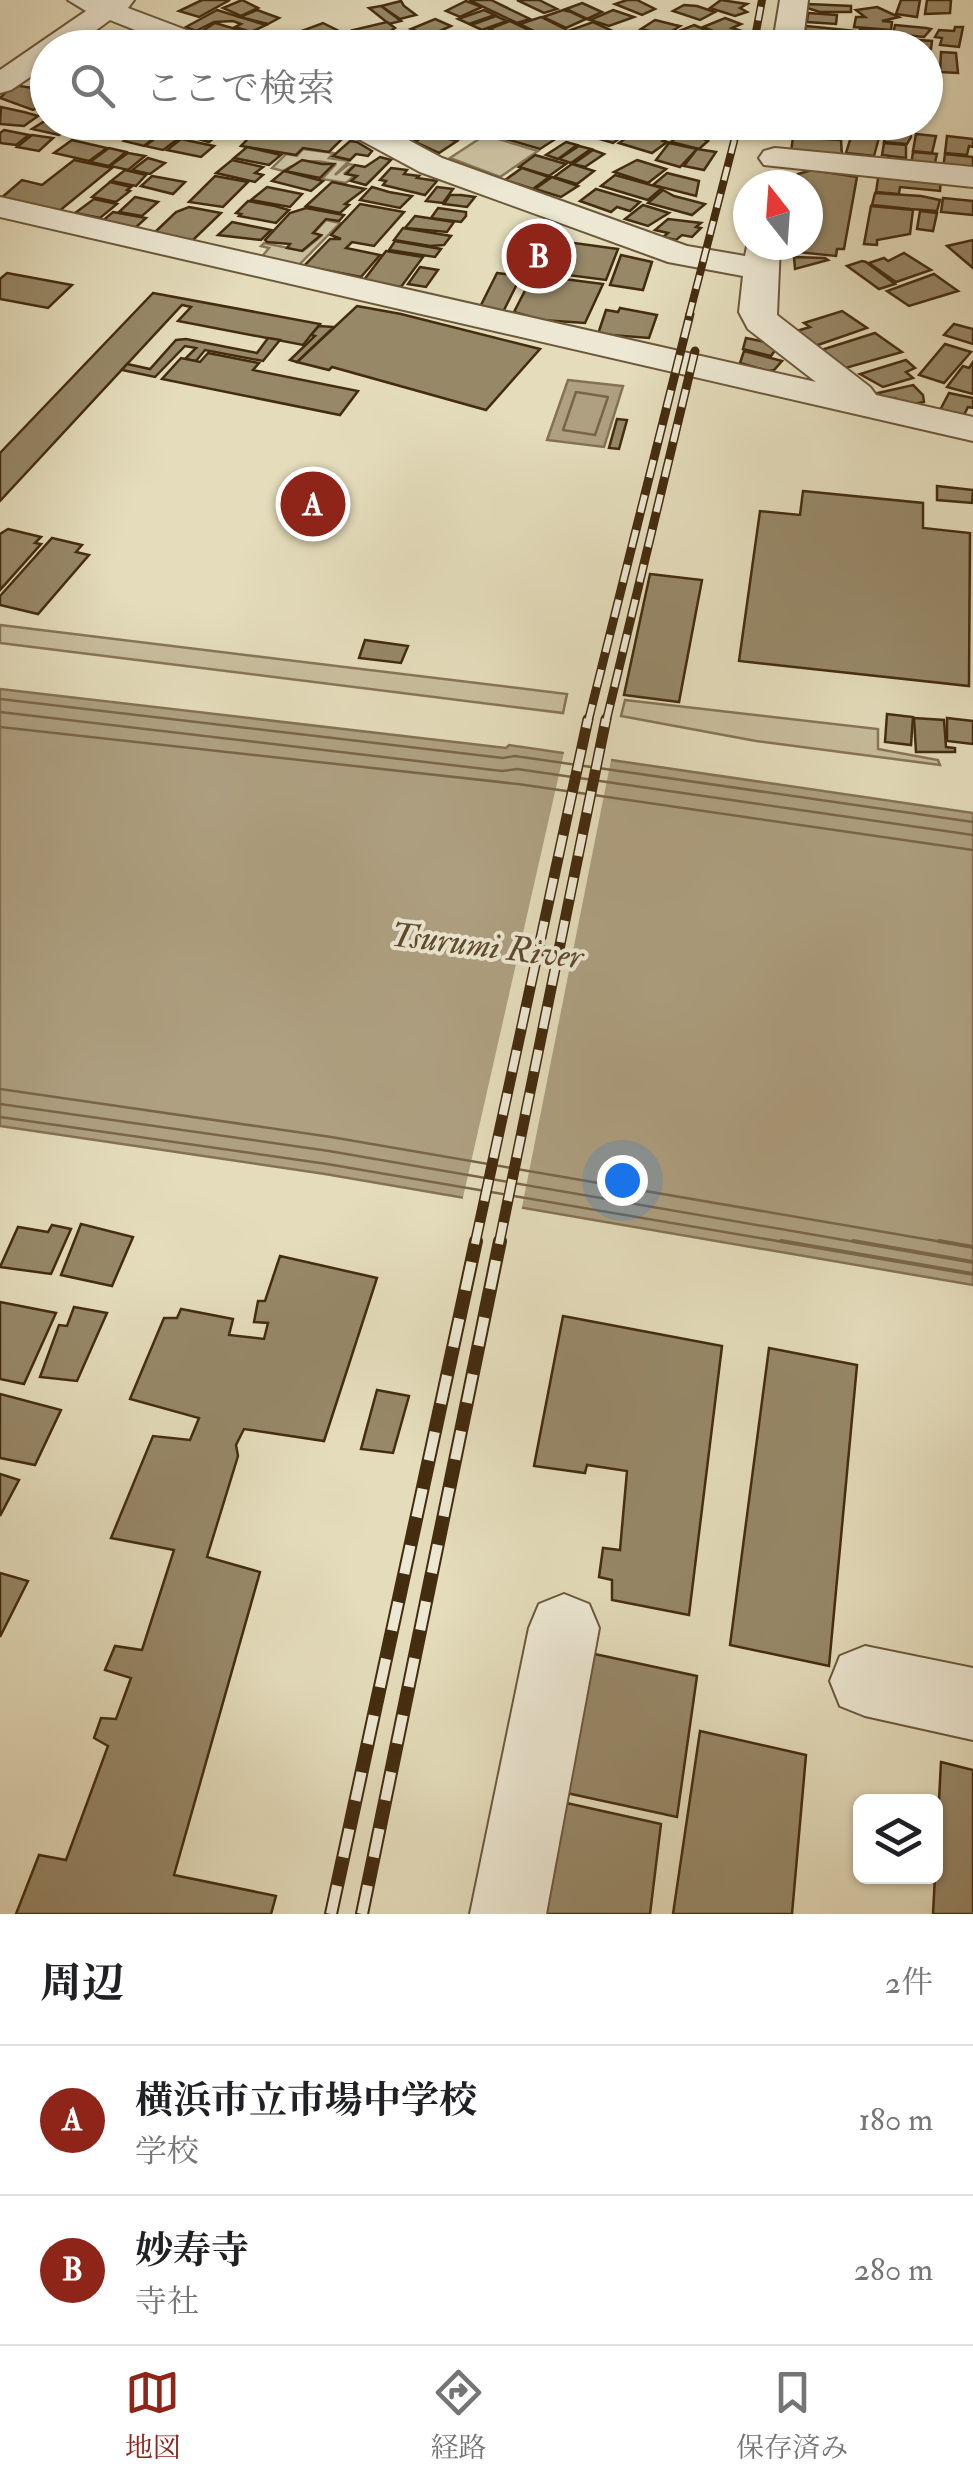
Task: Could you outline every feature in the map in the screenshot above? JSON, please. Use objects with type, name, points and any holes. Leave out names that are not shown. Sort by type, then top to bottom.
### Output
[{"type":"street","points":[[790,30],[794,0]]},
{"type":"street","points":[[72,30],[104,2],[167,30]]},
{"type":"street","points":[[0,84],[30,63]]},
{"type":"street","points":[[384,140],[431,165],[680,255],[733,256]]},
{"type":"street","points":[[774,170],[777,140]]},
{"type":"street","points":[[823,172],[973,177]]},
{"type":"street","points":[[0,207],[973,429]]},
{"type":"street","points":[[762,260],[757,312],[761,320],[870,405]]},
{"type":"street","points":[[508,1914],[564,1628]]},
{"type":"street","points":[[865,1681],[973,1704]]},
{"type":"shaded area","points":[[477,140],[502,140],[538,151],[500,177],[450,158]]},
{"type":"shaded area","points":[[303,149],[333,153],[329,158],[349,161],[335,175],[349,164],[354,165],[345,173],[354,176],[346,183],[322,179],[335,165],[314,161],[283,171],[272,168],[286,154],[297,156]]},
{"type":"shaded area","points":[[326,220],[340,223],[297,267],[260,259],[269,248],[261,246],[264,243],[303,251],[321,236],[314,233]]},
{"type":"shaded area","points":[[0,625],[567,694],[563,713],[0,643]]},
{"type":"shaded area","points":[[625,700],[878,729],[878,749],[938,760],[940,765],[756,741],[621,716]]},
{"type":"water","points":[[568,380],[623,386],[604,447],[547,440]]},
{"type":"water","name":"Tsurumi River","points":[[0,689],[506,748],[509,745],[973,813],[973,1285],[325,1174],[0,1126]]},
{"type":"pier","points":[[565,748],[612,755],[521,1212],[462,1202]]},
{"type":"building","points":[[202,0],[230,0],[199,17],[179,11]]},
{"type":"building","points":[[242,0],[258,8],[241,16],[223,8]]},
{"type":"building","points":[[469,0],[491,0],[530,19],[517,23]]},
{"type":"building","points":[[517,0],[539,0],[557,9],[544,13]]},
{"type":"building","points":[[637,0],[655,9],[642,15],[615,4]]},
{"type":"building","points":[[721,0],[747,4],[740,8],[747,12],[735,16],[710,8]]},
{"type":"building","points":[[901,0],[920,0],[917,17],[896,14]]},
{"type":"building","points":[[927,0],[951,0],[950,13],[925,14]]},
{"type":"building","points":[[401,1],[416,15],[400,19],[381,6]]},
{"type":"building","points":[[466,1],[482,7],[460,17],[446,11]]},
{"type":"building","points":[[582,3],[602,12],[587,19],[566,9]]},
{"type":"building","points":[[808,4],[851,6],[851,12],[820,12],[807,8]]},
{"type":"building","points":[[684,5],[715,12],[700,20],[673,11]]},
{"type":"building","points":[[381,6],[401,21],[389,24],[369,8]]},
{"type":"building","points":[[877,7],[899,17],[882,21],[892,22],[891,30],[854,27],[856,17],[865,17],[856,10]]},
{"type":"building","points":[[217,10],[266,25],[245,30],[235,27],[241,24],[233,21],[214,22],[198,30],[186,27]]},
{"type":"building","points":[[257,10],[279,18],[268,24],[240,17]]},
{"type":"building","points":[[484,10],[495,15],[469,24],[458,19]]},
{"type":"building","points":[[563,10],[586,19],[566,28],[543,17]]},
{"type":"building","points":[[613,10],[634,17],[609,26],[590,20]]},
{"type":"building","points":[[808,13],[837,15],[836,24],[807,22]]},
{"type":"building","points":[[496,16],[507,21],[482,30],[471,25]]},
{"type":"building","points":[[541,17],[566,30],[532,30],[520,24]]},
{"type":"building","points":[[725,18],[741,24],[732,28],[739,30],[703,27]]},
{"type":"building","points":[[435,19],[451,26],[442,30],[411,29]]},
{"type":"building","points":[[655,20],[680,26],[674,30],[641,29]]},
{"type":"building","points":[[510,21],[529,30],[491,30]]},
{"type":"building","points":[[387,22],[395,28],[392,30],[353,30]]},
{"type":"building","points":[[593,22],[610,30],[571,30]]},
{"type":"building","points":[[215,23],[239,30],[204,30]]},
{"type":"building","points":[[323,23],[337,30],[304,30]]},
{"type":"building","points":[[895,25],[931,29],[930,30],[894,30]]},
{"type":"building","points":[[806,26],[847,30],[805,30]]},
{"type":"building","points":[[955,27],[963,27],[959,47],[943,45],[943,30],[954,31]]},
{"type":"building","points":[[943,52],[956,53],[958,73],[943,72]]},
{"type":"building","points":[[13,85],[30,88],[30,109],[0,98]]},
{"type":"building","points":[[1,107],[30,114],[30,122],[24,126],[0,124]]},
{"type":"building","points":[[4,130],[29,135],[16,145],[0,143]]},
{"type":"building","points":[[947,136],[973,139],[973,147],[969,146],[967,155],[945,153]]},
{"type":"building","points":[[30,137],[30,140],[51,140],[39,151],[17,147]]},
{"type":"building","points":[[72,140],[107,148],[89,161],[54,153]]},
{"type":"building","points":[[125,140],[152,140],[144,146]]},
{"type":"building","points":[[153,140],[177,140],[163,150],[145,146]]},
{"type":"building","points":[[180,140],[214,146],[201,157],[167,150]]},
{"type":"building","points":[[247,140],[341,140],[329,152],[303,148],[296,155],[241,146]]},
{"type":"building","points":[[418,140],[457,141],[439,153],[415,142]]},
{"type":"building","points":[[510,140],[554,140],[540,149]]},
{"type":"building","points":[[623,140],[667,142],[652,153],[619,143]]},
{"type":"building","points":[[673,140],[708,141],[699,149],[671,142]]},
{"type":"building","points":[[793,140],[841,140],[842,156],[791,152]]},
{"type":"building","points":[[850,140],[878,140],[874,156],[846,153]]},
{"type":"building","points":[[884,140],[909,140],[907,144]]},
{"type":"building","points":[[915,140],[935,140],[932,153],[913,151]]},
{"type":"building","points":[[350,141],[372,151],[368,156],[356,154],[350,160],[333,156]]},
{"type":"building","points":[[566,142],[577,145],[558,159],[546,155]]},
{"type":"building","points":[[669,143],[697,149],[680,167],[656,160]]},
{"type":"building","points":[[884,143],[906,145],[906,158],[882,155]]},
{"type":"building","points":[[579,146],[591,149],[571,163],[559,159]]},
{"type":"building","points":[[247,147],[281,155],[269,165],[234,158]]},
{"type":"building","points":[[109,148],[126,152],[109,166],[90,162]]},
{"type":"building","points":[[697,149],[716,152],[704,170],[684,166]]},
{"type":"building","points":[[593,150],[604,154],[585,167],[573,164]]},
{"type":"building","points":[[913,152],[937,154],[934,167],[911,165]]},
{"type":"building","points":[[128,153],[145,156],[128,170],[110,166]]},
{"type":"building","points":[[945,154],[973,157],[973,171],[943,168]]},
{"type":"building","points":[[535,155],[566,164],[549,176],[519,167]]},
{"type":"building","points":[[380,157],[391,160],[366,185],[351,181],[357,176],[346,174],[355,165],[365,167]]},
{"type":"building","points":[[148,158],[165,163],[150,174],[132,170]]},
{"type":"building","points":[[74,160],[112,168],[58,212],[0,199],[22,180],[42,185]]},
{"type":"building","points":[[232,160],[263,167],[255,173],[263,175],[255,182],[216,173]]},
{"type":"building","points":[[302,160],[334,164],[320,178],[285,171]]},
{"type":"building","points":[[637,160],[666,169],[648,183],[614,172]]},
{"type":"building","points":[[572,164],[594,171],[577,184],[554,177]]},
{"type":"building","points":[[391,168],[437,181],[425,195],[383,185],[386,181],[380,180]]},
{"type":"building","points":[[522,168],[549,177],[533,189],[505,180]]},
{"type":"building","points":[[125,170],[146,175],[136,186],[111,181]]},
{"type":"building","points":[[284,171],[323,181],[311,191],[272,181]]},
{"type":"building","points":[[823,172],[857,177],[844,249],[837,249],[836,256],[823,255]]},
{"type":"building","points":[[879,172],[941,178],[940,191],[900,187],[899,194],[876,192]]},
{"type":"building","points":[[667,173],[699,181],[696,196],[653,185]]},
{"type":"building","points":[[615,175],[662,188],[648,200],[601,186]]},
{"type":"building","points":[[152,176],[185,182],[173,194],[141,186]]},
{"type":"building","points":[[215,176],[248,182],[223,207],[189,202]]},
{"type":"building","points":[[552,177],[578,186],[561,197],[535,189]]},
{"type":"building","points":[[110,182],[131,187],[127,190],[130,191],[116,202],[92,197]]},
{"type":"building","points":[[332,182],[365,189],[345,204],[349,205],[340,213],[306,206]]},
{"type":"building","points":[[267,187],[302,194],[290,207],[251,200]]},
{"type":"building","points":[[372,187],[412,196],[400,208],[360,200]]},
{"type":"building","points":[[437,187],[453,189],[443,203],[426,201]]},
{"type":"building","points":[[596,189],[640,202],[630,211],[617,207],[611,212],[580,201]]},
{"type":"building","points":[[663,190],[705,204],[692,215],[648,203]]},
{"type":"building","points":[[875,193],[940,200],[937,211],[872,205]]},
{"type":"building","points":[[450,195],[475,197],[467,207],[444,204]]},
{"type":"building","points":[[135,197],[158,202],[142,216],[119,212]]},
{"type":"building","points":[[943,198],[973,201],[973,215],[941,212]]},
{"type":"building","points":[[94,199],[117,204],[100,218],[75,213]]},
{"type":"building","points":[[248,201],[289,210],[276,223],[239,216],[236,213]]},
{"type":"building","points":[[360,204],[404,212],[374,246],[352,242],[346,248],[380,255],[361,277],[304,266],[330,239],[341,239],[331,235]]},
{"type":"building","points":[[643,205],[669,213],[648,226],[625,219]]},
{"type":"building","points":[[871,206],[913,210],[910,234],[877,240],[877,245],[864,244]]},
{"type":"building","points":[[189,207],[221,213],[192,241],[152,235],[176,212]]},
{"type":"building","points":[[306,208],[344,215],[339,221],[326,219],[313,233],[321,235],[302,251],[287,248],[290,244],[265,240],[290,213]]},
{"type":"building","points":[[438,208],[466,212],[466,216],[461,222],[431,218]]},
{"type":"building","points":[[920,211],[937,213],[933,231],[917,229]]},
{"type":"building","points":[[113,212],[146,218],[133,230],[100,223]]},
{"type":"building","points":[[415,216],[454,222],[447,232],[405,228]]},
{"type":"building","points":[[668,219],[701,223],[696,227],[701,228],[692,237],[663,237],[668,233],[655,230]]},
{"type":"building","points":[[232,222],[271,230],[261,240],[218,235]]},
{"type":"building","points":[[403,228],[451,236],[444,245],[430,246],[394,240]]},
{"type":"building","points":[[552,240],[618,249],[606,280],[537,271]]},
{"type":"building","points":[[973,240],[973,268],[947,246]]},
{"type":"building","points":[[395,241],[441,249],[435,257],[389,250]]},
{"type":"building","points":[[386,251],[423,257],[401,287],[364,280]]},
{"type":"building","points":[[904,253],[931,270],[896,282],[869,263],[884,258],[888,261]]},
{"type":"building","points":[[621,255],[652,262],[643,290],[610,285]]},
{"type":"building","points":[[794,260],[828,260],[795,269]]},
{"type":"building","points":[[862,261],[895,284],[879,289],[847,266]]},
{"type":"building","points":[[420,267],[438,270],[426,287],[408,284]]},
{"type":"building","points":[[7,273],[72,285],[48,308],[0,299],[0,279]]},
{"type":"building","points":[[497,273],[521,276],[503,312],[479,309]]},
{"type":"building","points":[[934,274],[958,291],[909,306],[887,291]]},
{"type":"building","points":[[533,275],[603,284],[585,323],[527,319],[528,316],[514,312]]},
{"type":"building","points":[[153,293],[320,324],[303,345],[178,321],[191,307],[182,305],[0,501],[0,453]]},
{"type":"building","points":[[357,306],[540,349],[486,410],[332,367],[329,370],[297,362]]},
{"type":"building","points":[[620,308],[657,315],[649,338],[598,334],[606,310],[618,312]]},
{"type":"building","points":[[842,311],[867,328],[812,347],[790,333],[810,327],[804,323]]},
{"type":"building","points":[[954,324],[973,329],[973,344],[944,335]]},
{"type":"building","points":[[319,326],[334,327],[297,362],[290,360],[315,336],[311,335]]},
{"type":"building","points":[[875,333],[902,352],[842,369],[818,351]]},
{"type":"building","points":[[268,338],[280,340],[263,361],[205,350],[196,361],[185,359],[196,348],[185,346],[155,377],[122,370],[127,364],[150,369],[176,340],[257,353]]},
{"type":"building","points":[[746,338],[775,344],[772,348],[776,349],[771,356],[743,349]]},
{"type":"building","points":[[945,344],[971,352],[944,383],[919,375]]},
{"type":"building","points":[[744,351],[782,361],[768,371],[740,363]]},
{"type":"building","points":[[208,353],[259,363],[253,370],[358,391],[340,415],[162,379],[181,358],[200,362]]},
{"type":"building","points":[[906,360],[915,368],[906,372],[913,378],[883,387],[860,374]]},
{"type":"building","points":[[973,362],[973,394],[947,387],[963,366],[969,368]]},
{"type":"building","points":[[913,385],[924,402],[908,405],[895,398],[886,400],[878,393]]},
{"type":"building","points":[[949,393],[973,398],[973,408],[968,407],[963,417],[939,412]]},
{"type":"building","points":[[617,419],[627,420],[619,449],[609,448]]},
{"type":"building","points":[[937,486],[973,490],[972,503],[937,500]]},
{"type":"building","points":[[803,491],[923,503],[923,528],[970,533],[969,686],[739,661],[760,511],[800,515]]},
{"type":"building","points":[[8,529],[41,537],[35,543],[41,544],[0,590],[0,534]]},
{"type":"building","points":[[52,538],[82,545],[76,552],[89,555],[38,614],[0,605],[0,596]]},
{"type":"building","points":[[650,574],[702,580],[679,702],[624,695]]},
{"type":"building","points":[[365,640],[408,646],[401,663],[359,658]]},
{"type":"building","points":[[887,714],[913,717],[911,745],[885,742]]},
{"type":"building","points":[[914,718],[944,720],[946,747],[955,748],[955,752],[916,752]]},
{"type":"building","points":[[947,718],[973,721],[973,744],[947,741]]},
{"type":"building","points":[[81,1224],[133,1237],[112,1286],[61,1275]]},
{"type":"building","points":[[52,1225],[71,1229],[51,1274],[0,1267],[18,1227],[48,1232]]},
{"type":"building","points":[[280,1256],[377,1278],[324,1441],[244,1429],[236,1445],[238,1456],[207,1557],[260,1572],[174,1875],[276,1896],[271,1914],[16,1914],[39,1855],[66,1860],[108,1746],[94,1738],[101,1718],[116,1719],[131,1678],[105,1670],[115,1646],[142,1650],[174,1550],[111,1538],[153,1436],[190,1440],[199,1418],[130,1399],[164,1318],[177,1318],[181,1309],[233,1319],[229,1335],[264,1339],[268,1323],[254,1322],[258,1301],[265,1301]]},
{"type":"building","points":[[0,1302],[56,1313],[24,1384],[0,1379]]},
{"type":"building","points":[[74,1307],[107,1313],[77,1381],[40,1377],[59,1325],[67,1326]]},
{"type":"building","points":[[563,1316],[722,1346],[689,1615],[612,1600],[612,1580],[599,1577],[603,1548],[620,1550],[627,1471],[587,1465],[585,1473],[534,1466]]},
{"type":"building","points":[[769,1348],[857,1365],[829,1666],[730,1645]]},
{"type":"building","points":[[377,1390],[409,1396],[393,1453],[361,1449]]},
{"type":"building","points":[[0,1394],[61,1410],[35,1465],[0,1458]]},
{"type":"building","points":[[0,1474],[19,1480],[0,1516]]},
{"type":"building","points":[[0,1573],[28,1581],[0,1637]]},
{"type":"building","points":[[590,1653],[697,1676],[677,1817],[562,1792]]},
{"type":"building","points":[[700,1731],[806,1755],[792,1914],[673,1914]]},
{"type":"building","points":[[941,1762],[973,1770],[973,1914],[933,1914],[935,1884],[943,1884],[943,1794],[939,1794]]},
{"type":"building","points":[[562,1802],[661,1824],[650,1914],[541,1914]]},
{"type":"railway","points":[[756,30],[762,0]]},
{"type":"railway","points":[[689,316],[734,140]]},
{"type":"railway","points":[[588,722],[690,314]]},
{"type":"railway","points":[[606,722],[695,351]]},
{"type":"railway","points":[[475,1244],[588,719]]},
{"type":"railway","points":[[499,1244],[606,719]]},
{"type":"railway","points":[[331,1914],[476,1241]]},
{"type":"railway","points":[[362,1914],[500,1241]]},
{"type":"place","name":"妙寿寺","points":[[539,256]]},
{"type":"place","name":"横浜市立市場中学校","points":[[313,504]]}]
